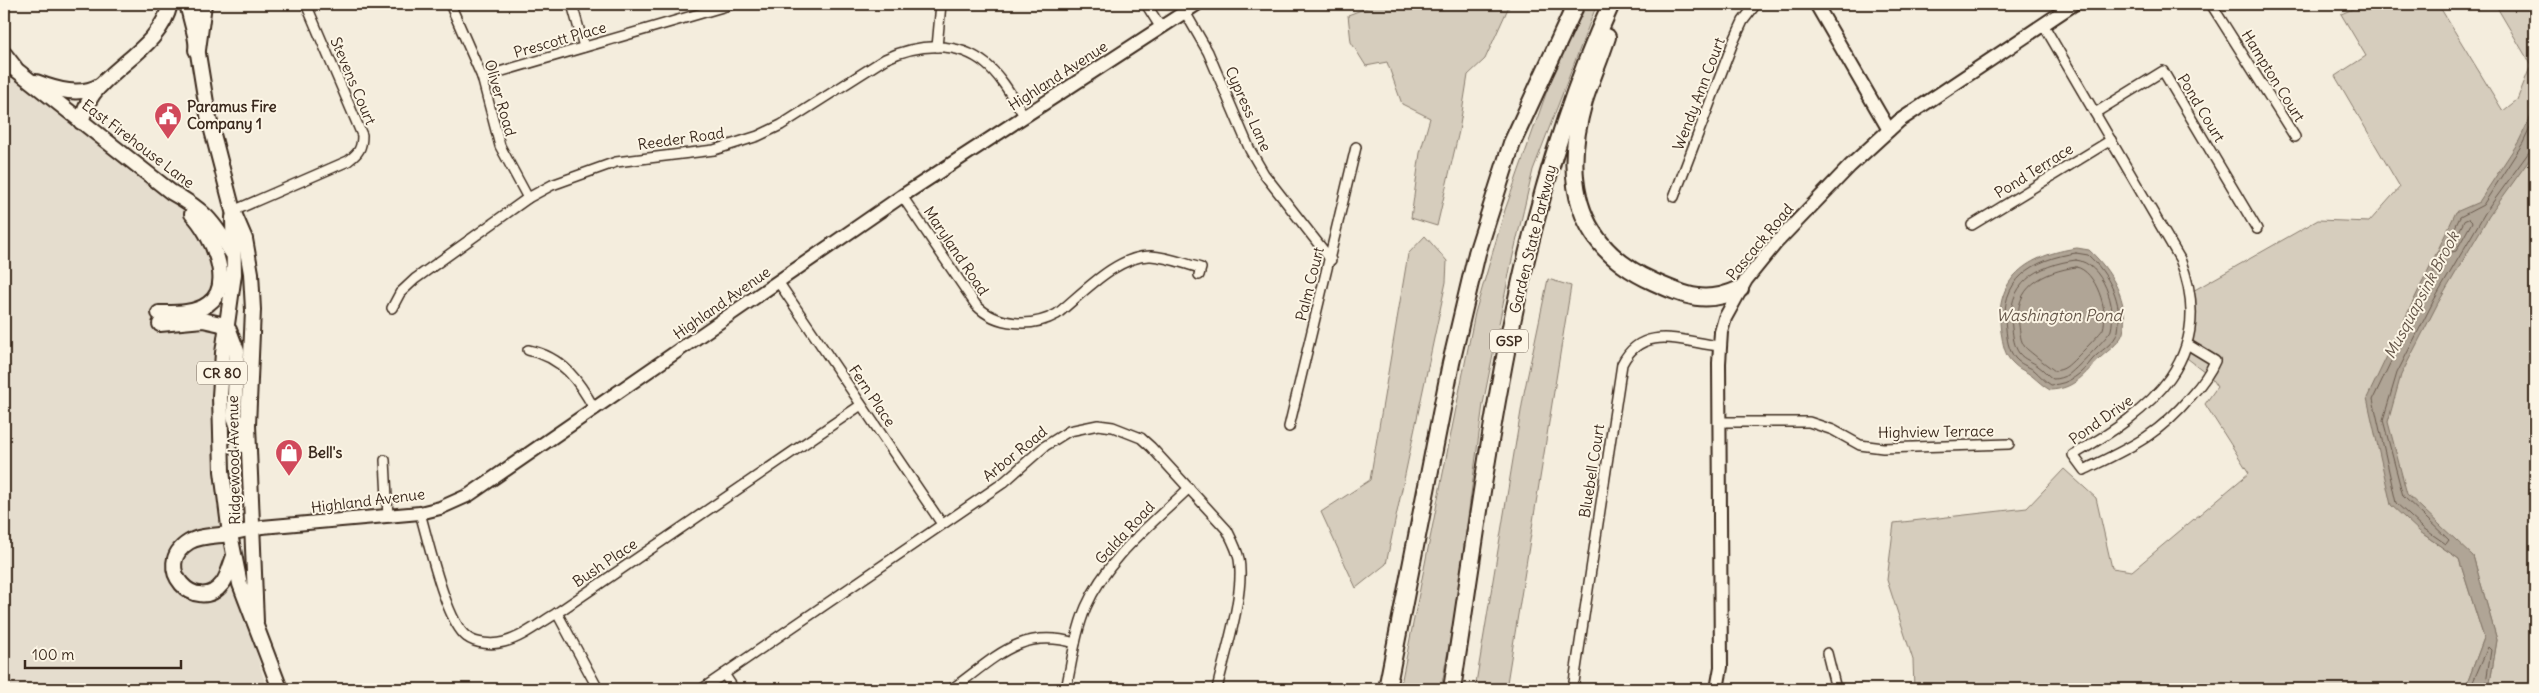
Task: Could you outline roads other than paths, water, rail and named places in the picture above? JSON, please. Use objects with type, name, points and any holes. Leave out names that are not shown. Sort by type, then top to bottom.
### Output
[{"type":"highway","points":[[197,50],[203,4]]},
{"type":"highway","points":[[1387,689],[1460,326],[1477,253],[1512,143],[1523,98],[1566,4]]},
{"type":"highway","points":[[1512,143],[1576,4]]},
{"type":"highway","name":"Garden State Parkway","points":[[1452,689],[1492,438],[1526,261],[1545,185],[1568,112],[1611,4]]},
{"type":"highway","points":[[1616,4],[1600,59],[1584,101],[1577,136],[1574,171],[1578,201],[1582,214],[1604,249],[1626,268],[1640,275],[1697,298],[1713,298],[1740,289]]},
{"type":"main road","points":[[81,122],[90,99],[157,31],[166,17],[170,4]]},
{"type":"main road","name":"Ridgewood Avenue","points":[[187,4],[208,115],[233,211],[245,239],[253,290],[248,457],[256,622]]},
{"type":"main road","points":[[12,66],[56,89],[74,92],[87,91],[106,81]]},
{"type":"main road","name":"East Firehouse Lane","points":[[12,66],[138,167],[171,192],[204,213],[233,255]]},
{"type":"main road","points":[[171,192],[195,217],[211,239],[219,266],[219,285],[216,296],[206,306],[159,319],[215,321],[227,328],[235,340],[237,351],[234,416],[248,457]]},
{"type":"main road","name":"Ridgewood Avenue","points":[[233,211],[233,291],[227,328],[220,418],[222,471],[230,534],[240,584],[280,689]]},
{"type":"main road","points":[[230,534],[198,538],[188,542],[176,557],[175,574],[181,584],[188,590],[199,594],[209,593],[223,583],[234,556]]},
{"type":"street","name":"Stevens Court","points":[[233,211],[348,162],[358,154],[362,146],[362,135],[306,4]]},
{"type":"street","name":"Oliver Road","points":[[450,4],[482,77],[500,146],[528,198]]},
{"type":"street","points":[[572,4],[584,47]]},
{"type":"street","name":"Prescott Place","points":[[482,77],[733,4]]},
{"type":"street","points":[[937,47],[941,4]]},
{"type":"street","points":[[1146,4],[1161,28]]},
{"type":"street","name":"Highland Avenue","points":[[230,534],[251,529],[420,513],[440,508],[469,495],[779,283],[902,196],[1198,4]]},
{"type":"street","name":"Wendy Ann Court","points":[[1674,197],[1732,45],[1743,21],[1756,4]]},
{"type":"street","points":[[1816,4],[1889,130]]},
{"type":"street","name":"Pascack Road","points":[[1717,689],[1721,667],[1720,346],[1725,318],[1740,289],[1776,243],[1863,152],[1889,130],[2074,4]]},
{"type":"street","name":"Hampton Court","points":[[2211,4],[2295,137]]},
{"type":"street","name":"Cypress Lane","points":[[1185,12],[1208,52],[1250,150],[1264,174],[1331,260]]},
{"type":"street","name":"Pond Drive","points":[[2043,24],[2180,259],[2187,276],[2192,309],[2187,344],[2172,374],[2141,410],[2106,436],[2073,454],[2084,470],[2137,444],[2172,419],[2209,375],[2215,361],[2187,344]]},
{"type":"street","name":"Reeder Road","points":[[392,308],[400,293],[415,279],[528,198],[571,177],[616,162],[714,150],[758,136],[902,50],[918,47],[937,47],[960,50],[987,65],[1025,117]]},
{"type":"street","name":"Pond Court","points":[[2095,113],[2163,71],[2257,229]]},
{"type":"street","name":"Pond Terrace","points":[[1972,226],[2111,140]]},
{"type":"street","name":"Palm Court","points":[[1289,427],[1331,260],[1356,147]]},
{"type":"street","name":"Maryland Road","points":[[902,196],[976,305],[985,314],[996,320],[1037,322],[1048,320],[1118,265],[1142,256],[1162,258],[1201,268],[1199,275]]},
{"type":"street","name":"Fern Place","points":[[779,283],[942,524]]},
{"type":"street","name":"Bluebell Court","points":[[1573,689],[1622,364],[1633,348],[1651,340],[1674,337],[1720,346]]},
{"type":"street","points":[[528,350],[544,354],[562,366],[580,383],[595,410]]},
{"type":"street","name":"Bush Place","points":[[420,513],[456,625],[467,637],[489,643],[502,643],[514,639],[557,613],[861,404]]},
{"type":"street","name":"Highview Terrace","points":[[1719,422],[1809,422],[1833,430],[1860,445],[1883,448],[2009,444]]},
{"type":"street","name":"Arbor Road","points":[[702,689],[1003,484],[1056,438],[1085,426],[1113,427],[1141,438],[1227,530],[1239,558],[1239,588],[1217,689]]},
{"type":"street","points":[[384,460],[388,517]]},
{"type":"street","name":"Galda Road","points":[[1066,689],[1075,643],[1086,607],[1110,567],[1189,488]]},
{"type":"street","points":[[557,613],[598,689]]},
{"type":"street","points":[[952,689],[1013,646],[1025,640],[1052,637],[1075,643]]},
{"type":"street","points":[[1827,653],[1836,689]]},
{"type":"street","points":[[724,674],[734,689]]},
{"type":"water","name":"Musquapsink Brook","points":[[2535,108],[2535,152],[2489,216],[2438,303],[2401,375],[2388,422],[2407,494],[2473,556],[2497,640],[2489,689],[2465,689],[2484,638],[2459,559],[2420,532],[2391,505],[2367,398],[2456,212],[2479,202],[2519,141]]},
{"type":"water","name":"Washington Pond","points":[[2077,248],[2089,250],[2105,267],[2117,287],[2124,310],[2123,333],[2115,345],[2071,385],[2050,390],[2030,374],[2017,367],[2010,360],[2004,349],[2000,313],[2003,297],[2009,284],[2018,272],[2029,263],[2059,251]]},
{"type":"place","name":"Paramus Fire Company 1","points":[[168,140]]},
{"type":"place","name":"Bell's","points":[[289,477]]}]
